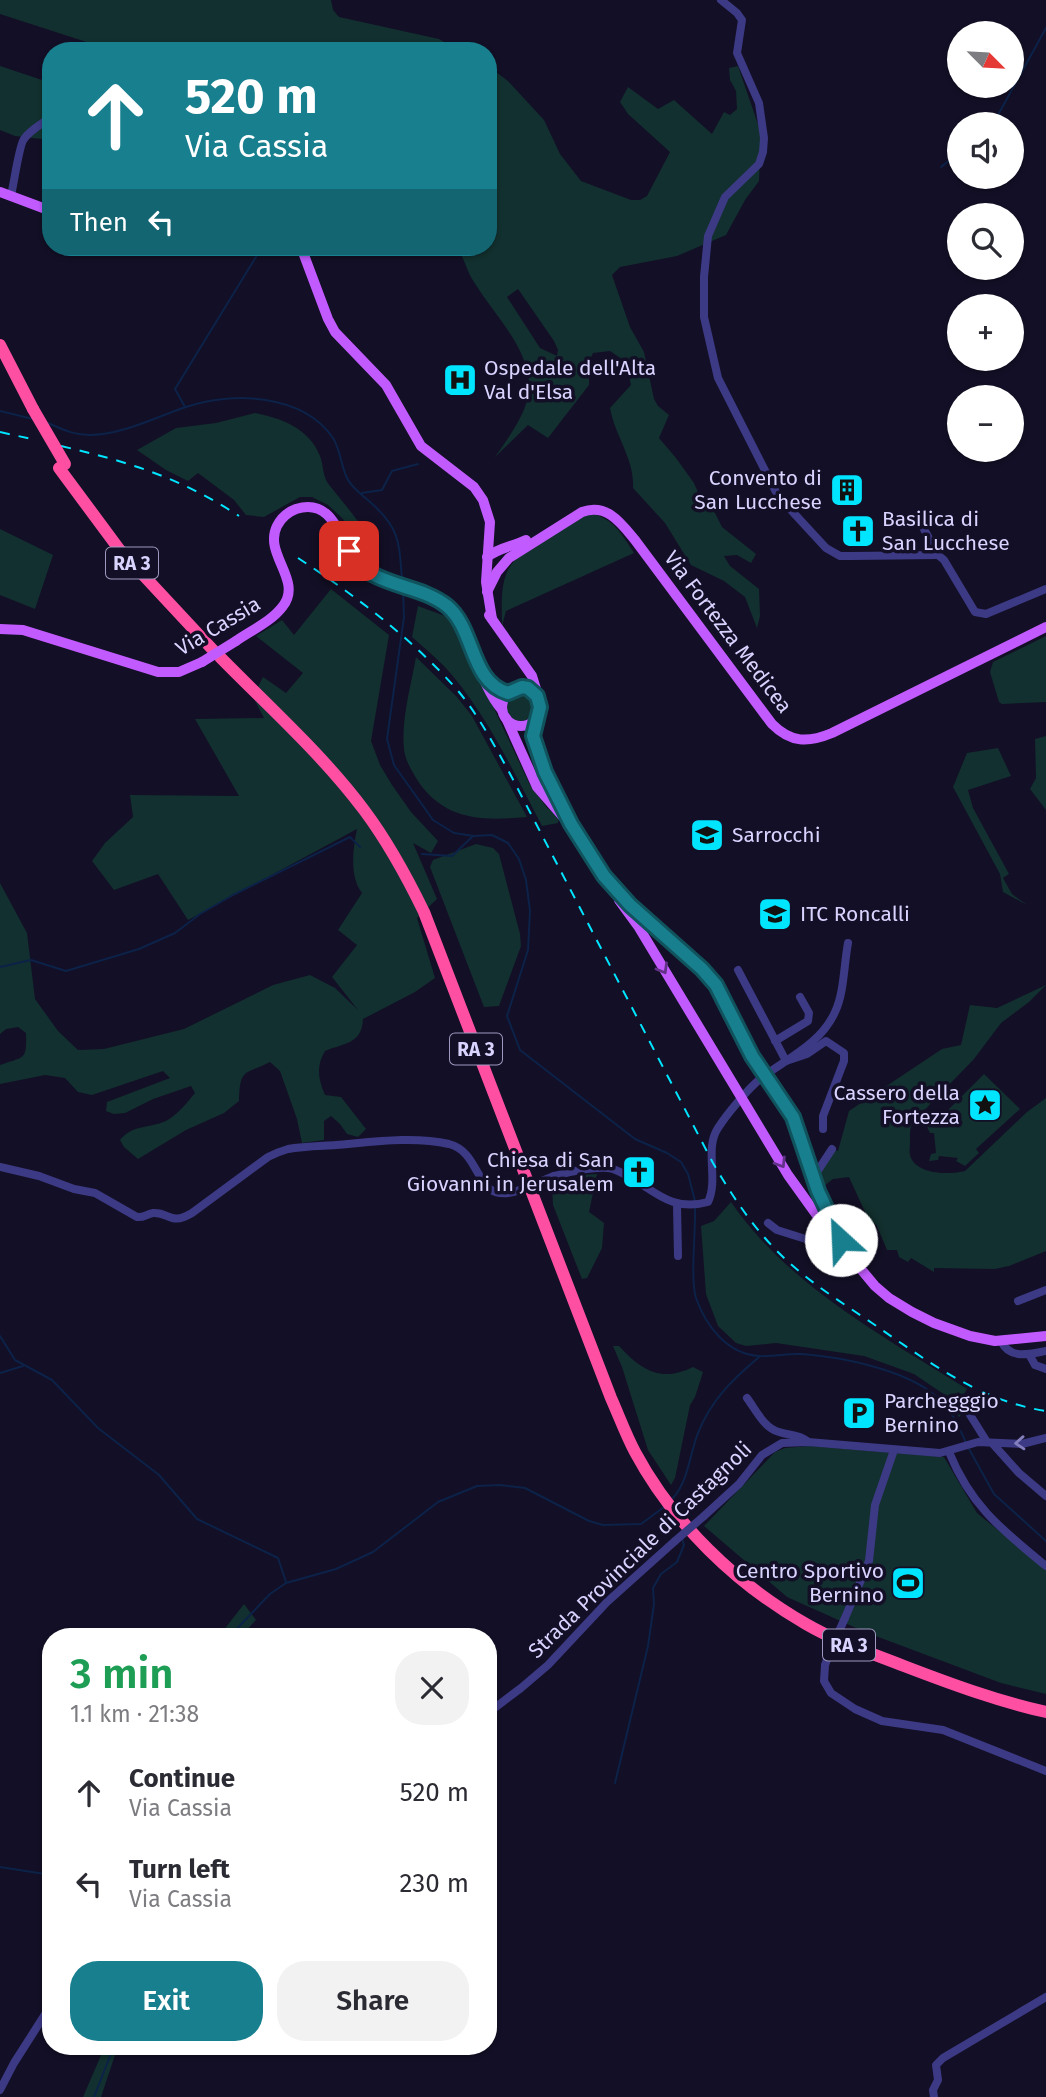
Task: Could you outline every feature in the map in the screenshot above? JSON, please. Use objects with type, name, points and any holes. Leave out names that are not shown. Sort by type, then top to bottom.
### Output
[{"type":"highway","name":"RA 3","points":[[0,345],[30,411]]},
{"type":"highway","name":"RA 3","points":[[0,362],[62,466],[120,549],[337,776],[387,843],[424,912],[611,1398],[635,1452],[685,1519],[732,1572],[774,1605],[808,1625],[845,1643],[950,1684],[1002,1702],[1046,1712]]},
{"type":"highway","name":"RA 3","points":[[685,1519],[737,1568],[779,1601],[811,1620],[952,1678],[1004,1696],[1046,1706]]},
{"type":"main road","points":[[5,194],[42,208]]},
{"type":"main road","points":[[305,256],[335,332],[381,379],[419,443],[430,455],[442,461]]},
{"type":"main road","points":[[319,293],[341,331],[385,375],[421,436],[442,461],[477,489],[486,506],[490,525],[484,589]]},
{"type":"main road","points":[[466,481],[484,516],[484,589],[492,619],[532,676],[540,702]]},
{"type":"main road","name":"Via Cassia","points":[[0,629],[23,630],[150,670],[176,673],[202,662],[236,641],[285,605],[290,587],[274,548],[274,532],[284,516],[293,510],[312,509],[330,516],[338,526],[354,560],[363,570],[423,594],[447,606],[455,614],[537,787],[571,824]]},
{"type":"main road","points":[[484,589],[511,557],[591,509]]},
{"type":"main road","points":[[488,556],[503,547],[521,543],[576,511],[591,509]]},
{"type":"main road","name":"Via Fortezza Medicea","points":[[591,509],[607,512],[622,524],[767,718],[780,732],[796,740],[814,740],[832,733],[1046,627]]},
{"type":"main road","points":[[490,537],[503,547]]},
{"type":"main road","points":[[517,657],[522,673],[502,704],[504,714],[516,725],[522,726],[537,717]]},
{"type":"main road","points":[[485,679],[498,690],[528,688],[540,702]]},
{"type":"main road","name":"Via Cassia","points":[[540,702],[533,729],[534,739],[548,778],[571,824],[604,876]]},
{"type":"main road","points":[[604,876],[626,901],[711,978],[748,1049],[796,1124],[834,1237]]},
{"type":"main road","points":[[604,876],[788,1175],[860,1268],[889,1298],[919,1316],[970,1336],[1000,1341],[1046,1336]]},
{"type":"main road","points":[[633,921],[637,916],[647,920]]},
{"type":"street","points":[[721,0],[742,20],[737,53],[758,103],[764,138],[763,152],[758,164],[724,197],[708,236],[704,317],[718,378],[778,496],[833,553],[851,556],[938,555],[944,560],[972,608],[978,613],[986,614],[1046,589]]},
{"type":"street","points":[[5,194],[17,174],[21,143],[42,125]]},
{"type":"street","points":[[918,518],[938,555]]},
{"type":"street","points":[[0,1167],[95,1193],[137,1217],[143,1218],[157,1213],[169,1219],[180,1219],[279,1152],[304,1147],[415,1141],[448,1144],[459,1149],[470,1159],[482,1182],[491,1191],[500,1194],[517,1191],[570,1172],[609,1168],[680,1205],[706,1203],[712,1185],[714,1135],[742,1099],[765,1076],[815,1041],[833,1017],[838,1004],[848,943]]},
{"type":"street","points":[[738,970],[786,1061]]},
{"type":"street","points":[[775,1041],[808,1021],[809,1013],[800,997]]},
{"type":"street","points":[[786,1061],[807,1054],[825,1041],[844,1053],[845,1059],[822,1118],[823,1129]]},
{"type":"street","points":[[814,1178],[832,1149]]},
{"type":"street","points":[[678,1256],[680,1205]]},
{"type":"street","points":[[768,1223],[776,1230],[812,1241],[834,1237]]},
{"type":"street","points":[[1018,1301],[1046,1290]]},
{"type":"street","points":[[1000,1341],[1010,1352],[1029,1354],[1046,1351]]},
{"type":"street","points":[[1029,1354],[1037,1367],[1046,1369]]},
{"type":"street","points":[[747,1398],[770,1428],[798,1435],[808,1442]]},
{"type":"street","points":[[967,1410],[990,1443],[1046,1496]]},
{"type":"street","name":"Strada Provinciale di Castagnoli","points":[[497,1706],[548,1665],[607,1602],[739,1484],[760,1458],[782,1443],[808,1442],[927,1453],[951,1451],[976,1442],[1022,1444],[1046,1438]]},
{"type":"street","points":[[894,1450],[875,1505],[869,1561],[831,1649],[825,1665],[824,1681],[831,1693],[855,1709],[882,1721],[943,1730],[1046,1771]]},
{"type":"street","points":[[951,1451],[965,1487],[981,1508],[1046,1566]]},
{"type":"street","points":[[934,2097],[933,2090],[938,2080],[936,2065],[943,2058],[1046,1997]]},
{"type":"street","points":[[0,2090],[42,2019]]},
{"type":"green space","points":[[0,0],[331,0],[333,10],[339,17],[444,42],[86,42],[0,14]]},
{"type":"green space","points":[[0,66],[42,80],[42,139],[15,136],[0,130]]},
{"type":"green space","points":[[738,66],[761,133],[759,181],[726,235],[677,256],[620,267],[612,275],[630,327],[644,352],[654,399],[669,415],[659,438],[694,483],[702,502],[715,513],[722,527],[756,554],[751,563],[737,555],[724,556],[730,566],[759,589],[760,616],[757,628],[745,597],[724,581],[691,565],[665,523],[633,488],[631,468],[610,408],[631,385],[626,362],[610,351],[593,353],[589,362],[589,385],[548,438],[528,425],[495,457],[521,416],[527,401],[527,369],[513,338],[472,279],[462,256],[497,256],[497,73],[544,120],[560,154],[581,181],[631,200],[640,200],[647,196],[670,152],[628,114],[620,102],[628,87],[658,109],[674,100],[712,134],[724,112],[730,115],[737,109],[736,91],[730,80],[729,68]],"holes":[[[518,289],[558,350],[557,356],[540,348],[507,297]]]},
{"type":"green space","points":[[255,413],[284,421],[309,438],[320,456],[327,483],[357,520],[373,548],[376,563],[371,563],[361,554],[343,519],[328,505],[312,497],[300,497],[264,517],[246,515],[234,500],[198,473],[188,481],[137,450],[176,428],[216,423]]},
{"type":"green space","points":[[590,513],[611,523],[634,553],[506,611],[502,626],[503,585],[512,563],[544,537]]},
{"type":"green space","points":[[0,529],[53,555],[35,609],[0,595]]},
{"type":"green space","points":[[331,589],[389,635],[371,741],[380,765],[392,785],[411,812],[438,841],[431,853],[413,843],[437,899],[417,918],[435,978],[415,992],[363,1019],[356,1038],[325,1051],[322,1057],[319,1073],[325,1095],[341,1097],[366,1129],[358,1137],[347,1134],[331,1116],[324,1121],[324,1140],[302,1143],[297,1119],[280,1071],[270,1062],[245,1074],[239,1101],[224,1113],[186,1130],[138,1159],[120,1140],[130,1131],[166,1121],[174,1115],[195,1093],[191,1086],[153,1099],[125,1113],[114,1114],[106,1111],[107,1102],[170,1078],[163,1071],[92,1095],[78,1092],[65,1078],[45,1075],[0,1084],[0,1065],[25,1053],[26,1033],[18,1027],[6,1029],[0,1034],[0,883],[27,933],[35,999],[58,1031],[78,1050],[104,1049],[184,1029],[273,985],[310,975],[335,988],[358,1010],[332,977],[357,945],[338,930],[362,893],[354,870],[353,853],[357,829],[188,920],[158,874],[114,890],[92,861],[105,843],[133,817],[130,795],[239,796],[195,719],[264,718],[253,697],[263,677],[286,693],[303,673],[256,636],[282,620],[294,635]]},
{"type":"green space","points":[[418,606],[445,616],[456,628],[530,785],[547,808],[559,816],[558,823],[542,826],[498,743],[473,703],[444,666],[412,637]]},
{"type":"green space","points":[[1046,636],[1046,702],[999,702],[990,672],[993,662]]},
{"type":"green space","points":[[416,657],[457,697],[472,716],[527,817],[494,819],[465,815],[438,803],[416,778],[408,764],[403,738]]},
{"type":"green space","points":[[521,691],[527,692],[535,700],[535,712],[527,720],[521,721],[515,720],[507,712],[506,706],[507,700],[515,692]]},
{"type":"green space","points":[[1046,736],[1046,810],[1030,789],[1036,778],[1035,739]]},
{"type":"green space","points":[[998,748],[1011,776],[968,790],[973,808],[1009,874],[1003,878],[1012,894],[1027,905],[1003,892],[1000,874],[953,787],[967,753]]},
{"type":"green space","points":[[476,844],[493,848],[499,854],[520,934],[521,946],[499,1006],[484,1007],[430,867],[433,860]]},
{"type":"green space","points":[[1046,985],[1001,1023],[974,1059],[913,1122],[910,1130],[910,1155],[913,1162],[926,1170],[942,1173],[965,1171],[1027,1112],[1046,1098],[1046,1251],[995,1269],[934,1268],[934,1272],[911,1258],[908,1262],[899,1257],[897,1250],[887,1250],[876,1224],[871,1225],[849,1177],[833,1179],[824,1186],[820,1182],[821,1171],[833,1149],[838,1151],[849,1111],[942,1049],[961,1045],[970,1005],[997,1008]]},
{"type":"green space","points":[[984,1074],[1020,1109],[976,1149],[979,1153],[965,1166],[956,1161],[958,1158],[939,1156],[938,1160],[929,1161],[931,1154],[936,1153],[934,1133],[930,1133],[926,1125],[940,1112],[944,1114]]},
{"type":"green space","points":[[597,1174],[589,1212],[604,1223],[602,1248],[587,1278],[582,1279],[553,1205],[552,1186],[582,1175]]},
{"type":"green space","points":[[731,1202],[754,1232],[809,1284],[871,1329],[967,1389],[963,1396],[971,1406],[959,1417],[945,1395],[914,1374],[864,1356],[776,1343],[746,1346],[736,1343],[718,1326],[706,1294],[701,1226],[714,1221]]},
{"type":"green space","points":[[613,1346],[619,1346],[635,1362],[652,1372],[671,1374],[693,1367],[703,1372],[690,1405],[675,1478],[671,1485],[648,1450]]},
{"type":"green space","name":"Centro Sportivo Bernino","points":[[810,1446],[944,1457],[977,1513],[1046,1569],[1046,1694],[1001,1683],[865,1632],[787,1597],[704,1526],[775,1452],[785,1448]]},
{"type":"green space","points":[[244,1604],[256,1620],[248,1628],[225,1628]]},
{"type":"green space","points":[[101,2055],[115,2055],[101,2097],[83,2097]]},
{"type":"waterway","points":[[1000,112],[1046,28]]},
{"type":"waterway","points":[[941,167],[947,162]]},
{"type":"waterway","points":[[185,407],[175,389],[256,256]]},
{"type":"waterway","points":[[48,423],[78,434],[101,434],[126,429],[204,402],[245,398],[266,400],[304,412],[320,423],[333,438],[349,481],[387,519],[396,536],[402,580]]},
{"type":"waterway","points":[[0,411],[33,419]]},
{"type":"waterway","points":[[362,493],[382,490],[392,471],[418,464]]},
{"type":"waterway","points":[[403,589],[404,617],[387,739],[394,765],[433,820],[454,833],[492,835],[508,843],[519,859],[526,880],[530,911],[528,950],[507,1016],[520,1050],[635,1139],[681,1162],[688,1174],[695,1201]]},
{"type":"waterway","points":[[422,854],[452,856],[473,836]]},
{"type":"waterway","points":[[0,967],[31,960],[66,971],[139,949],[175,933],[200,914],[233,895],[350,837],[360,847]]},
{"type":"waterway","points":[[695,1206],[694,1290],[700,1308],[719,1337],[737,1350],[748,1354],[819,1356],[857,1362],[896,1374],[930,1391],[942,1402],[953,1416],[966,1443]]},
{"type":"waterway","points":[[0,1336],[15,1360],[52,1380],[98,1428],[159,1475],[197,1519],[278,1558],[286,1582]]},
{"type":"waterway","points":[[673,1498],[682,1484],[698,1433],[709,1410],[732,1382],[759,1357]]},
{"type":"waterway","points":[[0,1373],[23,1366]]},
{"type":"waterway","points":[[969,1449],[994,1494],[1046,1541]]},
{"type":"waterway","points":[[238,1628],[270,1594],[286,1583],[336,1569],[373,1552],[438,1502],[477,1486],[525,1488],[589,1521],[603,1525],[641,1524],[664,1507]]},
{"type":"waterway","points":[[615,1783],[648,1646],[654,1604],[653,1588],[661,1574],[677,1562],[684,1545],[682,1538]]},
{"type":"waterway","points":[[0,1867],[42,1874]]},
{"type":"waterway","points":[[94,2097],[110,2055]]},
{"type":"railway","points":[[0,432],[36,440]]},
{"type":"railway","points":[[61,446],[109,458],[175,481],[239,516]]},
{"type":"railway","points":[[298,558],[363,603],[404,637],[442,673],[473,710],[508,770],[713,1163],[741,1208],[766,1239],[809,1280],[954,1377],[998,1398],[1046,1411]]},
{"type":"place","name":"Ospedale dell'Alta Val d'Elsa","points":[[460,380]]},
{"type":"place","name":"Convento di San Lucchese","points":[[847,490]]},
{"type":"place","name":"Basilica di San Lucchese","points":[[858,531]]},
{"type":"place","name":"Sarrocchi","points":[[707,835]]},
{"type":"place","name":"ITC Roncalli","points":[[775,914]]},
{"type":"place","name":"Cassero della Fortezza","points":[[985,1105]]},
{"type":"place","name":"Chiesa di San Giovanni in Jerusalem","points":[[639,1172]]},
{"type":"place","name":"Parchegggio Bernino","points":[[859,1413]]},
{"type":"place","name":"Centro Sportivo Bernino","points":[[908,1583]]},
{"type":"route","points":[[349,551],[357,564],[367,572],[436,599],[447,606],[467,635],[485,679],[498,690],[508,693],[522,687],[528,688],[537,696],[540,707],[534,725],[534,739],[548,778],[571,824],[604,876],[623,898],[702,969],[716,985],[752,1056],[793,1117],[818,1191],[841,1240]]}]
